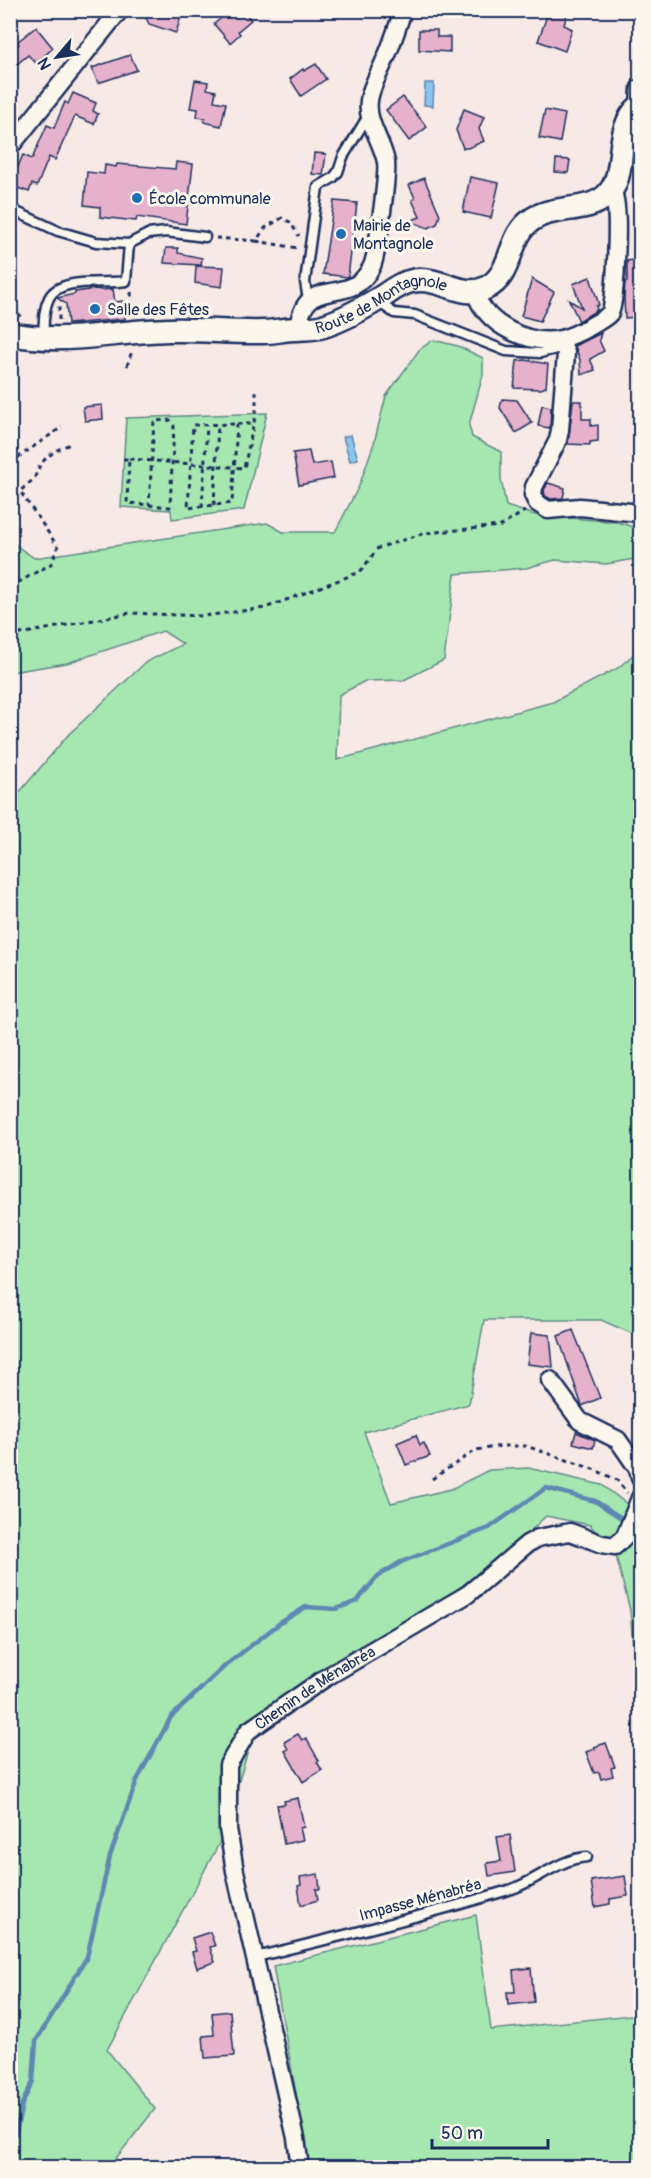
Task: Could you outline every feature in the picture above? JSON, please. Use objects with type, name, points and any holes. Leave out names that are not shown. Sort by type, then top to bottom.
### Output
[{"type":"street","points":[[10,147],[120,10]]},
{"type":"street","points":[[298,328],[300,315],[308,300],[317,295],[346,290],[356,285],[372,266],[384,195],[386,164],[380,141],[368,116],[369,99],[392,45],[403,10]]},
{"type":"street","points":[[476,292],[478,302],[484,310],[515,333],[529,338],[562,343],[600,321],[610,312],[613,307],[616,207],[613,190],[623,136],[640,100]]},
{"type":"street","name":"Route de Montagnole","points":[[10,334],[43,339],[69,339],[168,330],[266,332],[312,328],[324,326],[379,299],[405,282],[425,279],[476,292],[497,281],[503,272],[516,236],[531,219],[542,214],[592,204],[604,199],[613,190]]},
{"type":"street","points":[[562,343],[566,353],[560,430],[558,440],[534,487],[533,495],[537,503],[549,510],[580,507],[640,513]]},
{"type":"street","points":[[550,1380],[580,1421],[618,1440],[638,1469],[640,1478]]},
{"type":"street","name":"Chemin de Ménabréa","points":[[300,2168],[296,2138],[256,1957],[234,1871],[228,1829],[228,1765],[248,1731],[325,1678],[468,1594],[527,1544],[538,1538],[570,1532],[602,1544],[615,1546],[625,1536],[638,1507]]},
{"type":"lane","points":[[308,300],[305,282],[318,186],[333,178],[338,172],[343,157],[368,116]]},
{"type":"lane","points":[[10,209],[58,231],[96,242],[129,244],[148,234],[166,232],[205,237]]},
{"type":"lane","points":[[43,339],[45,311],[50,297],[57,289],[71,284],[126,281],[129,244]]},
{"type":"lane","points":[[379,299],[394,313],[415,315],[506,351],[540,353],[562,343]]},
{"type":"lane","name":"Impasse Ménabréa","points":[[256,1957],[423,1916],[522,1886],[573,1858],[587,1857]]},
{"type":"path","points":[[256,241],[265,228],[282,218],[291,222],[296,230],[300,248]]},
{"type":"path","points":[[205,237],[287,246]]},
{"type":"path","points":[[133,295],[134,319]]},
{"type":"path","points":[[123,459],[244,468],[256,413],[256,391]]},
{"type":"path","points":[[129,459],[127,503],[170,507],[174,426],[170,420],[153,421],[149,505]]},
{"type":"path","points":[[237,424],[232,504],[188,508],[193,425],[254,423]]},
{"type":"path","points":[[202,507],[207,424]]},
{"type":"path","points":[[214,505],[218,424]]},
{"type":"path","points":[[10,463],[62,427]]},
{"type":"path","points":[[10,587],[51,564],[58,547],[20,491],[34,479],[45,459],[72,443]]},
{"type":"path","points":[[10,636],[130,613],[203,616],[265,608],[360,572],[378,548],[425,533],[501,526],[537,503]]},
{"type":"path","points":[[432,1479],[476,1450],[502,1446],[526,1446],[593,1469],[617,1480],[638,1507]]},
{"type":"green space","points":[[433,340],[458,346],[483,358],[483,375],[469,425],[472,437],[501,452],[501,479],[506,506],[535,515],[617,522],[640,529],[640,558],[606,564],[555,560],[526,568],[455,574],[444,660],[404,680],[365,681],[339,695],[337,760],[553,702],[618,668],[640,649],[640,1337],[601,1320],[484,1320],[469,1404],[364,1432],[391,1503],[451,1489],[489,1470],[528,1468],[602,1485],[640,1514],[640,1728],[630,1610],[616,1556],[590,1525],[546,1516],[509,1551],[251,1741],[221,1840],[107,2050],[155,2109],[109,2167],[11,2167],[10,799],[18,794],[68,735],[146,662],[183,644],[163,631],[67,663],[11,672],[11,542],[34,558],[267,523],[283,532],[335,532],[359,486],[374,443],[386,396],[419,350]]},
{"type":"green space","points":[[267,413],[244,510],[172,519],[171,510],[121,507],[126,418]]},
{"type":"green space","points":[[476,1915],[491,2030],[640,2014],[640,2167],[308,2167],[273,1966]]},
{"type":"water","points":[[425,83],[434,83],[433,106],[424,105]]},
{"type":"water","points":[[351,435],[358,459],[350,461],[343,437]]},
{"type":"building","points":[[142,10],[183,10],[176,33],[149,24]]},
{"type":"building","points":[[231,10],[243,10],[251,20],[238,31],[240,34],[230,43],[214,24]]},
{"type":"building","points":[[549,10],[567,14],[564,25],[572,29],[565,51],[538,41]]},
{"type":"building","points":[[36,27],[53,48],[36,63],[28,55],[10,70],[10,51],[19,44],[17,42]]},
{"type":"building","points":[[419,30],[437,30],[437,37],[450,37],[450,52],[419,50]]},
{"type":"building","points":[[130,55],[137,70],[98,83],[92,68]]},
{"type":"building","points":[[316,64],[326,79],[301,96],[290,79],[303,69],[304,71]]},
{"type":"building","points":[[195,80],[208,82],[207,89],[216,91],[214,101],[226,103],[221,126],[204,122],[205,118],[197,117],[198,109],[190,108]]},
{"type":"building","points":[[73,93],[96,103],[93,111],[98,114],[94,124],[75,116],[55,160],[49,157],[37,186],[32,184],[29,192],[10,185],[23,155],[32,159],[47,125],[54,128],[65,102],[68,104]]},
{"type":"building","points":[[403,97],[427,127],[409,141],[386,110]]},
{"type":"building","points":[[464,109],[484,117],[479,129],[484,141],[468,148],[463,148],[456,130]]},
{"type":"building","points":[[545,110],[565,114],[560,142],[539,138]]},
{"type":"building","points":[[314,153],[326,154],[323,175],[312,174]]},
{"type":"building","points":[[556,159],[570,160],[568,173],[555,172]]},
{"type":"building","name":"École communale","points":[[176,162],[193,164],[186,224],[137,217],[136,221],[100,217],[100,207],[84,205],[87,172],[104,174],[105,165],[116,167],[117,164],[175,169]]},
{"type":"building","points":[[470,177],[499,183],[491,218],[463,212]]},
{"type":"building","points":[[424,178],[440,215],[437,224],[428,228],[410,221],[420,217],[412,200],[415,198],[409,185]]},
{"type":"building","name":"Mairie de Montagnole","points":[[334,201],[357,203],[348,277],[323,274]]},
{"type":"building","points":[[166,248],[178,248],[178,253],[202,258],[201,265],[164,263]]},
{"type":"building","points":[[640,259],[640,317],[625,318],[627,261]]},
{"type":"building","points":[[196,266],[224,267],[222,287],[195,283]]},
{"type":"building","points":[[590,277],[599,305],[596,306],[597,310],[579,321],[569,300],[582,308],[573,284]]},
{"type":"building","points":[[532,279],[554,292],[540,321],[521,316]]},
{"type":"building","name":"Salle des Fêtes","points":[[96,289],[113,289],[115,302],[123,301],[125,319],[68,324],[66,304],[57,298]]},
{"type":"building","points":[[601,333],[599,340],[604,351],[590,359],[595,370],[581,375],[580,360],[575,346]]},
{"type":"building","points":[[517,361],[548,364],[546,387],[541,389],[514,388]]},
{"type":"building","points":[[502,399],[517,400],[532,423],[516,433],[500,408]]},
{"type":"building","points":[[573,401],[582,401],[582,419],[591,419],[591,426],[598,425],[598,441],[590,442],[590,445],[568,444]]},
{"type":"building","points":[[102,405],[103,419],[85,421],[83,407]]},
{"type":"building","points":[[542,405],[551,407],[550,428],[538,426]]},
{"type":"building","points":[[309,451],[312,465],[331,462],[334,478],[299,485],[293,453]]},
{"type":"building","points":[[548,483],[565,488],[563,498],[551,499],[545,496],[544,490]]},
{"type":"building","points":[[573,1330],[600,1398],[582,1406],[558,1336]]},
{"type":"building","points":[[531,1333],[550,1335],[553,1367],[527,1364]]},
{"type":"building","points":[[576,1432],[595,1440],[593,1448],[573,1443]]},
{"type":"building","points":[[416,1435],[420,1445],[424,1443],[430,1456],[406,1465],[397,1443]]},
{"type":"building","points":[[298,1734],[302,1740],[306,1738],[322,1770],[303,1782],[285,1751],[288,1749],[284,1742]]},
{"type":"building","points":[[606,1743],[615,1767],[611,1768],[613,1776],[601,1779],[599,1772],[594,1773],[586,1752]]},
{"type":"building","points":[[298,1798],[304,1827],[300,1828],[303,1840],[284,1844],[277,1805]]},
{"type":"building","points":[[510,1835],[515,1872],[489,1876],[487,1863],[501,1861],[497,1837]]},
{"type":"building","points":[[318,1874],[320,1889],[316,1889],[318,1900],[301,1905],[298,1886],[301,1885],[300,1877]]},
{"type":"building","points":[[625,1876],[628,1896],[610,1899],[610,1904],[595,1907],[591,1881]]},
{"type":"building","points":[[210,1932],[215,1946],[210,1947],[215,1962],[197,1968],[192,1952],[196,1951],[192,1938]]},
{"type":"building","points":[[531,1968],[534,2002],[508,2005],[507,1992],[515,1992],[513,1970]]},
{"type":"building","points":[[230,2011],[234,2056],[205,2058],[203,2036],[214,2035],[212,2013]]},
{"type":"waterway","points":[[10,2138],[16,2133],[22,2104],[33,2081],[36,2041],[87,1957],[110,1856],[137,1780],[171,1717],[226,1665],[280,1623],[306,1607],[336,1609],[357,1601],[378,1576],[401,1562],[489,1528],[546,1488],[595,1501],[626,1521]]},
{"type":"place","name":"École communale","points":[[137,198]]},
{"type":"place","name":"Mairie de Montagnole","points":[[341,234]]},
{"type":"place","name":"Salle des Fêtes","points":[[95,309]]}]
